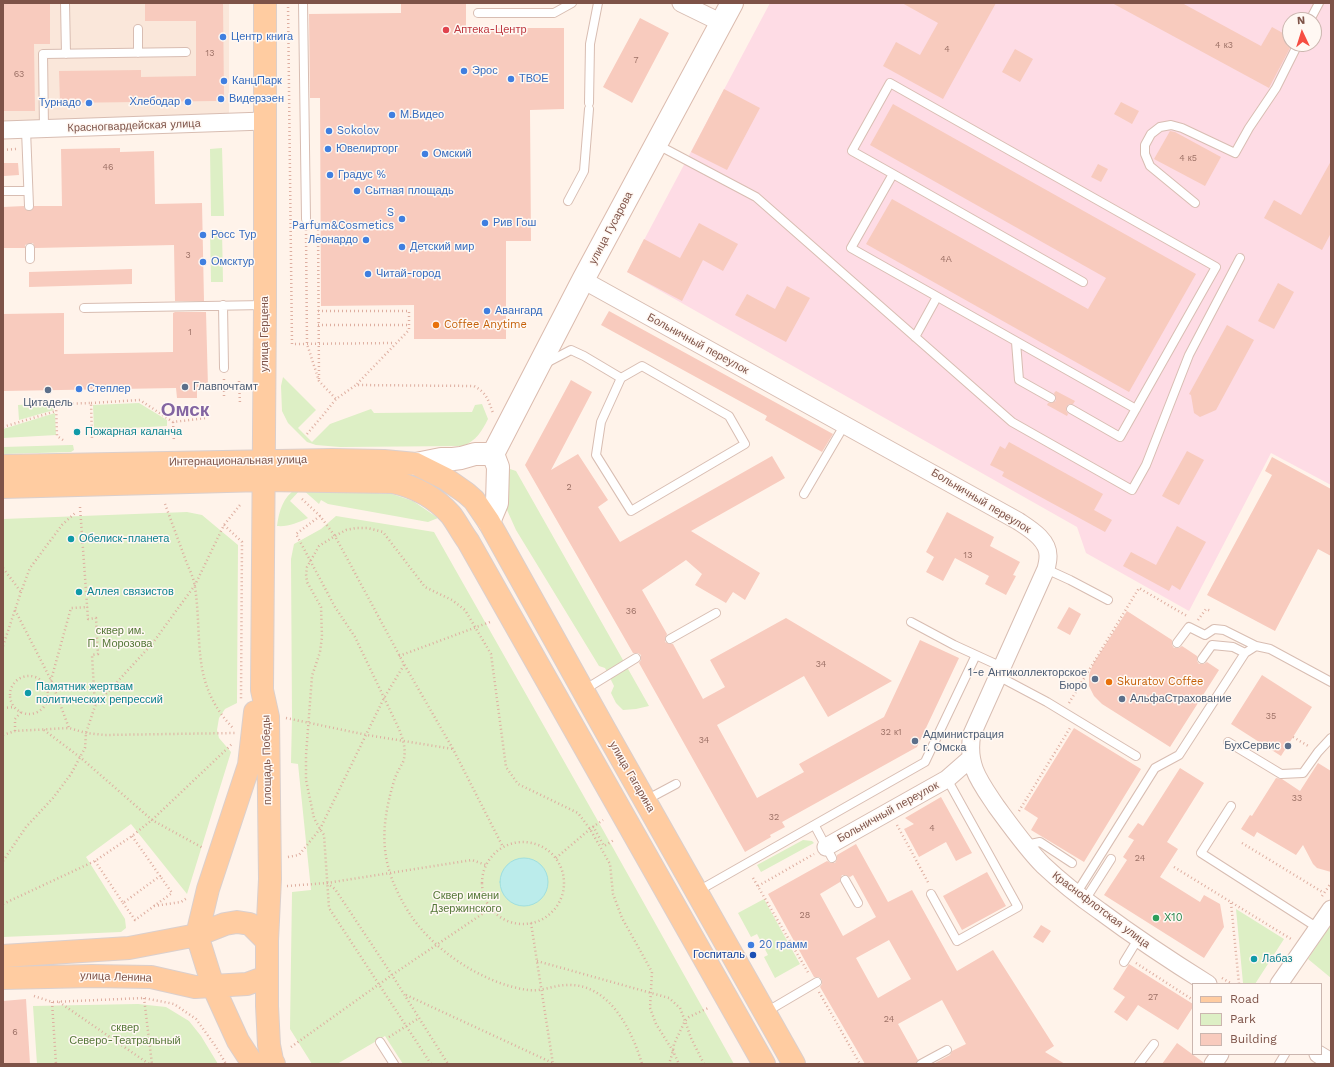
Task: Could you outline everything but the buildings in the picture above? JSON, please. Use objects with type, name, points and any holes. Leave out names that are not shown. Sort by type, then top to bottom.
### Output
[{"type":"main road","name":"улица Герцена","points":[[262,690],[266,305],[264,121],[265,3]]},
{"type":"main road","name":"улица Гусарова","points":[[494,454],[583,280],[732,3]]},
{"type":"main road","points":[[416,464],[441,459],[461,458],[475,454],[494,454],[498,467],[497,503],[489,522]]},
{"type":"main road","name":"Интернациональная улица","points":[[3,487],[384,461],[416,464],[436,473],[466,493]]},
{"type":"main road","name":"Интернациональная улица","points":[[3,466],[264,470],[393,482],[409,485],[421,491],[437,502],[451,516],[468,541],[600,772]]},
{"type":"main road","name":"улица Гагарина","points":[[466,493],[474,500],[489,522],[794,1064]]},
{"type":"main road","name":"площадь Победы","points":[[197,935],[208,889],[249,765],[253,741],[254,718],[262,690]]},
{"type":"main road","name":"площадь Победы","points":[[262,690],[268,717],[270,878],[263,936],[266,977],[266,1063]]},
{"type":"main road","points":[[622,760],[600,772],[764,1064]]},
{"type":"main road","points":[[3,956],[129,948],[197,935],[225,924],[237,922],[250,924],[263,936]]},
{"type":"main road","points":[[197,935],[213,986],[238,1041],[266,1063]]},
{"type":"main road","name":"улица Ленина","points":[[3,978],[128,976],[151,977],[195,987],[213,986]]},
{"type":"main road","points":[[213,986],[247,984],[266,977]]},
{"type":"street","points":[[681,3],[722,23]]},
{"type":"street","name":"Красногвардейская улица","points":[[3,130],[264,121]]},
{"type":"street","name":"Больничный переулок","points":[[583,280],[1018,521],[1044,543],[1048,555],[1046,569],[972,734],[969,746],[970,758],[946,779],[829,853]]},
{"type":"street","name":"Краснофлотская улица","points":[[970,758],[980,782],[1010,825],[1043,865],[1081,897],[1138,940],[1206,983]]},
{"type":"street","points":[[1280,983],[1331,909]]},
{"type":"street","points":[[1213,1064],[1219,1055]]},
{"type":"street","points":[[1320,1055],[1331,1062]]},
{"type":"lane","points":[[65,3],[66,54]]},
{"type":"lane","points":[[303,3],[306,220]]},
{"type":"lane","points":[[478,13],[554,13],[572,3]]},
{"type":"lane","points":[[568,201],[584,171],[589,106],[590,44],[598,3]]},
{"type":"lane","points":[[1314,12],[1319,3]]},
{"type":"lane","points":[[138,29],[138,53]]},
{"type":"lane","points":[[44,129],[43,54],[186,52]]},
{"type":"lane","points":[[1195,203],[1150,166],[1145,154],[1145,145],[1151,134],[1160,127],[1171,125],[1182,128],[1235,153],[1249,128],[1276,88],[1294,52]]},
{"type":"lane","points":[[1071,409],[1120,436],[1216,267],[890,83],[852,151],[1083,282]]},
{"type":"lane","points":[[26,130],[29,206]]},
{"type":"lane","points":[[656,144],[756,197],[1012,422],[1132,490],[1146,465],[1189,355],[1240,258]]},
{"type":"lane","points":[[893,174],[851,248],[1136,409]]},
{"type":"lane","points":[[3,191],[28,191]]},
{"type":"lane","points":[[30,248],[30,259]]},
{"type":"lane","points":[[915,337],[937,297]]},
{"type":"lane","points":[[223,305],[224,368]]},
{"type":"lane","points":[[84,308],[266,305]]},
{"type":"lane","points":[[1016,342],[1020,380],[1052,398]]},
{"type":"lane","points":[[538,367],[571,350],[621,378]]},
{"type":"lane","points":[[642,366],[729,416],[745,444],[631,511],[596,455],[601,422],[621,378],[642,366]]},
{"type":"lane","points":[[804,494],[845,424]]},
{"type":"lane","points":[[1046,569],[1108,600]]},
{"type":"lane","points":[[670,639],[716,613]]},
{"type":"lane","points":[[911,622],[976,655],[1048,702],[1136,756]]},
{"type":"lane","points":[[1177,643],[1189,627],[1205,636],[1214,629],[1224,630],[1256,646],[1270,648],[1331,682]]},
{"type":"lane","points":[[1202,659],[1212,645],[1233,647],[1245,653]]},
{"type":"lane","points":[[1081,897],[1155,768],[1179,755],[1245,653],[1256,646]]},
{"type":"lane","points":[[697,892],[925,762],[976,655]]},
{"type":"lane","points":[[584,691],[636,658]]},
{"type":"lane","points":[[1228,742],[1281,774],[1303,773],[1318,752],[1331,738]]},
{"type":"lane","points":[[931,894],[957,941],[1018,907],[946,779]]},
{"type":"lane","points":[[645,800],[676,784]]},
{"type":"lane","points":[[1231,806],[1201,853],[1318,928]]},
{"type":"lane","points":[[815,826],[829,853]]},
{"type":"lane","points":[[1026,845],[1040,842],[1072,863]]},
{"type":"lane","points":[[1081,897],[1111,859]]},
{"type":"lane","points":[[845,880],[858,903]]},
{"type":"lane","points":[[1126,958],[1138,940]]},
{"type":"lane","points":[[765,1013],[816,983]]},
{"type":"lane","points":[[380,1042],[394,1064]]},
{"type":"lane","points":[[1139,1064],[1154,1044]]},
{"type":"lane","points":[[921,1064],[947,1050]]},
{"type":"lane","points":[[1279,1064],[1284,1055]]},
{"type":"path","points":[[288,3],[292,344],[396,343]]},
{"type":"path","points":[[306,220],[307,344],[319,381],[336,399]]},
{"type":"path","points":[[318,228],[319,381]]},
{"type":"path","points":[[307,434],[336,399],[356,385],[409,330],[409,311],[318,311]]},
{"type":"path","points":[[318,325],[409,324]]},
{"type":"path","points":[[224,368],[224,398]]},
{"type":"path","points":[[238,381],[240,404]]},
{"type":"path","points":[[356,385],[474,386],[483,390],[492,413]]},
{"type":"path","points":[[63,440],[57,436],[56,404],[140,400],[173,422],[206,418]]},
{"type":"path","points":[[90,439],[91,402]]},
{"type":"path","points":[[3,427],[56,411]]},
{"type":"path","points":[[173,422],[174,442]]},
{"type":"path","points":[[297,495],[320,516],[334,536],[399,656],[453,749],[503,847]]},
{"type":"path","points":[[165,504],[195,585],[199,652],[204,678],[209,693],[223,717],[239,733]]},
{"type":"path","points":[[95,706],[152,644],[195,585],[224,525],[240,505]]},
{"type":"path","points":[[3,861],[26,827],[53,798],[81,758],[85,748],[86,733],[95,706],[92,655],[98,654],[96,618],[88,619],[80,507]]},
{"type":"path","points":[[3,646],[30,568],[62,525],[76,513]]},
{"type":"path","points":[[320,516],[296,534],[336,607],[355,637],[404,742],[404,760],[394,778],[385,822],[384,840],[385,857],[389,873],[408,911],[436,945],[462,964],[501,983],[529,991],[566,985],[577,986],[594,991],[607,999],[619,1013],[638,1051],[642,1064]]},
{"type":"path","points":[[224,525],[242,542],[242,701]]},
{"type":"path","points":[[431,1064],[329,908],[324,835],[314,818],[306,780],[306,755],[312,676],[320,652],[322,637],[321,607],[307,582],[307,567],[319,546],[346,530],[356,528],[368,528],[383,532],[425,587],[452,600],[465,610],[476,628],[491,654],[506,767],[518,784],[578,813],[590,829],[610,864],[613,894],[622,918],[652,972],[652,994],[650,1008],[656,1024],[680,1064]]},
{"type":"path","points":[[3,568],[21,592]]},
{"type":"path","points":[[1069,703],[1139,588],[1188,616]]},
{"type":"path","points":[[48,688],[71,608],[88,607]]},
{"type":"path","points":[[1193,619],[1197,621],[1206,608],[1211,611]]},
{"type":"path","points":[[15,610],[51,680],[69,728]]},
{"type":"path","points":[[399,656],[490,622]]},
{"type":"path","points":[[287,857],[299,855],[320,830],[384,698],[404,664]]},
{"type":"path","points":[[23,676],[38,678],[44,682],[48,688],[49,696],[47,703],[36,713],[28,714],[21,712],[15,708],[11,701],[10,693],[12,686],[23,676]]},
{"type":"path","points":[[3,708],[15,708]]},
{"type":"path","points":[[15,731],[15,719],[21,712]]},
{"type":"path","points":[[284,718],[404,742],[453,749]]},
{"type":"path","points":[[1018,812],[1075,719]]},
{"type":"path","points":[[3,735],[15,731],[69,728],[86,733],[105,735],[239,733]]},
{"type":"path","points":[[44,730],[81,758],[152,820],[204,848]]},
{"type":"path","points":[[3,904],[94,861],[132,836],[152,820],[230,746],[239,733]]},
{"type":"path","points":[[1293,737],[1303,743]]},
{"type":"path","points":[[556,858],[593,826],[603,820]]},
{"type":"path","points":[[896,822],[929,884]]},
{"type":"path","points":[[593,826],[604,846],[614,840]]},
{"type":"path","points":[[94,861],[135,920],[172,893],[132,836]]},
{"type":"path","points":[[517,842],[532,843],[545,848],[556,858],[562,870],[564,884],[561,897],[555,909],[544,918],[531,923],[516,924],[502,918],[491,908],[484,895],[482,880],[486,865],[493,855],[503,847],[517,842]]},
{"type":"path","points":[[1242,843],[1324,893]]},
{"type":"path","points":[[758,886],[829,853]]},
{"type":"path","points":[[288,886],[327,883],[472,860],[486,865]]},
{"type":"path","points":[[1174,867],[1294,941]]},
{"type":"path","points":[[123,903],[160,876]]},
{"type":"path","points":[[753,878],[816,983],[860,1064]]},
{"type":"path","points":[[327,883],[335,889],[405,995],[448,1064]]},
{"type":"path","points":[[1231,902],[1239,983]]},
{"type":"path","points":[[291,1047],[379,984],[491,908]]},
{"type":"path","points":[[531,923],[554,1064]]},
{"type":"path","points":[[1126,958],[1192,999]]},
{"type":"path","points":[[537,961],[669,998],[680,1008],[691,1038],[704,1064]]},
{"type":"path","points":[[30,995],[52,1002],[144,998],[174,1004],[196,1019],[216,1046],[226,1064]]},
{"type":"path","points":[[405,995],[554,1064]]},
{"type":"path","points":[[144,998],[152,1064]]},
{"type":"path","points":[[59,1001],[149,1064]]},
{"type":"path","points":[[52,1002],[56,1064]]},
{"type":"path","points":[[669,1064],[674,1044],[685,1021],[689,1017],[708,1008]]},
{"type":"path","points":[[380,1042],[419,1018]]},
{"type":"shaded area","points":[[3,3],[229,3],[229,119],[3,126]]},
{"type":"shaded area","points":[[770,3],[1331,3],[1331,485],[1271,453],[1189,611],[1086,553],[1077,527],[627,272]]},
{"type":"green space","points":[[222,148],[224,216],[211,216],[210,149]]},
{"type":"green space","points":[[210,230],[222,230],[223,282],[211,282]]},
{"type":"green space","points":[[283,377],[316,410],[298,428],[312,442],[330,424],[371,409],[374,413],[472,412],[475,405],[482,404],[488,419],[478,435],[468,444],[463,446],[340,447],[316,445],[307,442],[288,423],[282,411],[281,386]]},
{"type":"green space","points":[[54,403],[54,410],[19,420],[18,405]]},
{"type":"green space","points":[[139,403],[167,420],[167,426],[94,430],[93,405]]},
{"type":"green space","points":[[55,413],[56,435],[3,438],[3,429]]},
{"type":"green space","points":[[73,445],[74,450],[71,452],[3,454],[3,447]]},
{"type":"green space","points":[[504,467],[516,471],[649,706],[623,710],[616,703],[611,693],[614,686],[605,668],[599,666],[516,530],[507,510]]},
{"type":"green space","points":[[296,489],[301,489],[290,501],[308,518],[289,525],[277,526],[282,505],[288,496]]},
{"type":"green space","points":[[302,489],[392,494],[413,501],[438,518],[428,522],[328,504],[321,500],[319,504]]},
{"type":"green space","name":"сквер им. П. Морозова","points":[[187,512],[202,515],[238,545],[237,703],[225,709],[219,718],[217,730],[219,738],[231,752],[187,894],[131,824],[86,857],[125,919],[126,928],[121,932],[3,937],[3,519]]},
{"type":"green space","name":"Сквер имени Дзержинского","points":[[336,516],[434,532],[734,1064],[403,1064],[385,1036],[337,1064],[312,1064],[290,1029],[292,892],[311,890],[298,764],[291,763],[291,559],[294,544],[321,529]]},
{"type":"green space","points":[[803,840],[812,841],[814,843],[761,872],[757,865]]},
{"type":"green space","points":[[764,899],[800,964],[775,978],[764,957],[768,955],[757,934],[751,937],[738,913]]},
{"type":"green space","points":[[1236,909],[1284,939],[1256,983],[1243,983]]},
{"type":"green space","points":[[1331,924],[1331,978],[1308,959]]},
{"type":"green space","name":"сквер Северо-Театральный","points":[[138,1004],[166,1007],[189,1021],[201,1036],[218,1064],[37,1064],[33,1006]]},
{"type":"water","points":[[524,858],[533,860],[541,865],[546,873],[548,882],[546,891],[541,899],[533,904],[524,906],[515,904],[507,899],[502,891],[500,882],[502,873],[507,865],[515,860]]},
{"type":"place","name":"Аптека-Центр","points":[[446,30]]},
{"type":"place","name":"Центр книга","points":[[223,37]]},
{"type":"place","name":"Эрос","points":[[464,71]]},
{"type":"place","name":"ТВОЕ","points":[[511,79]]},
{"type":"place","name":"КанцПарк","points":[[224,81]]},
{"type":"place","name":"Видерзэен","points":[[221,99]]},
{"type":"place","name":"Хлебодар","points":[[188,102]]},
{"type":"place","name":"Турнадо","points":[[89,103]]},
{"type":"place","name":"М.Видео","points":[[392,115]]},
{"type":"place","name":"Sokolov","points":[[329,131]]},
{"type":"place","name":"Ювелирторг","points":[[328,149]]},
{"type":"place","name":"Омский","points":[[425,154]]},
{"type":"place","name":"Градус %","points":[[330,175]]},
{"type":"place","name":"Сытная площадь","points":[[357,191]]},
{"type":"place","name":"S Parfum&Cosmetics","points":[[402,219]]},
{"type":"place","name":"Рив Гош","points":[[485,223]]},
{"type":"place","name":"Росс Тур","points":[[203,235]]},
{"type":"place","name":"Леонардо","points":[[366,240]]},
{"type":"place","name":"Детский мир","points":[[402,247]]},
{"type":"place","name":"Омсктур","points":[[203,262]]},
{"type":"place","name":"Читай-город","points":[[368,274]]},
{"type":"place","name":"Авангард","points":[[487,311]]},
{"type":"place","name":"Coffee Anytime","points":[[436,325]]},
{"type":"place","name":"Главпочтамт","points":[[185,387]]},
{"type":"place","name":"Степлер","points":[[79,389]]},
{"type":"place","name":"Цитадель","points":[[48,390]]},
{"type":"place","name":"Пожарная каланча","points":[[77,432]]},
{"type":"place","name":"Обелиск-планета","points":[[71,539]]},
{"type":"place","name":"Аллея связистов","points":[[79,592]]},
{"type":"place","name":"1-е Антиколлекторское Бюро","points":[[1095,679]]},
{"type":"place","name":"Skuratov Coffee","points":[[1109,682]]},
{"type":"place","name":"Памятник жертвам политических репрессий","points":[[28,693]]},
{"type":"place","name":"АльфаСтрахование","points":[[1122,699]]},
{"type":"place","name":"Администрация г. Омска","points":[[915,741]]},
{"type":"place","name":"БухСервис","points":[[1288,746]]},
{"type":"place","name":"Х10","points":[[1156,918]]},
{"type":"place","name":"20 грамм","points":[[751,945]]},
{"type":"place","name":"Госпиталь","points":[[753,955]]},
{"type":"place","name":"Лабаз","points":[[1254,959]]},
{"type":"district","name":"Омск","points":[[185,410]]}]
